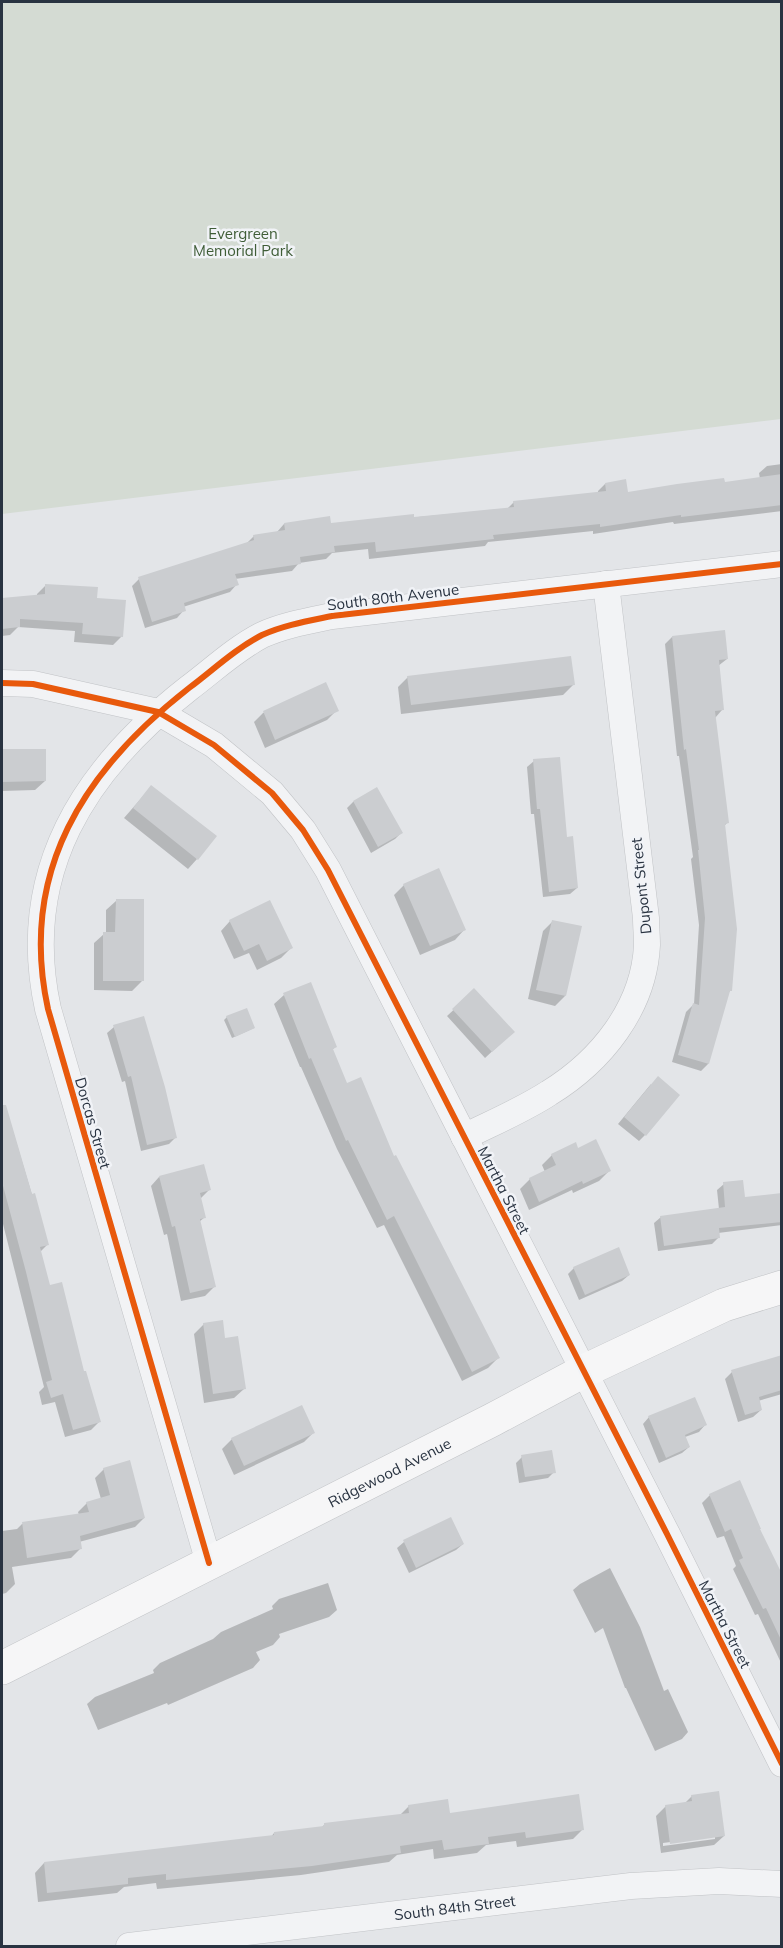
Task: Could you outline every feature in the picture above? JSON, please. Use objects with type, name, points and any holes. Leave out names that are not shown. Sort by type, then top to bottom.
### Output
[{"type":"main road","name":"Ridgewood Avenue","points":[[2,1668],[492,1420],[582,1372],[724,1305],[782,1287]]},
{"type":"street","name":"South 80th Avenue","points":[[158,712],[241,647],[291,624],[332,616],[782,564]]},
{"type":"street","name":"Dupont Street","points":[[464,1137],[548,1094],[592,1060],[612,1037],[624,1018],[639,984],[646,947],[646,918],[606,584]]},
{"type":"street","points":[[2,683],[33,684],[158,712]]},
{"type":"street","name":"Martha Street","points":[[158,712],[214,745],[272,793],[303,830],[328,870],[782,1764]]},
{"type":"street","name":"Dorcas Street","points":[[158,712],[103,770],[77,808],[67,828],[53,862],[46,891],[40,929],[40,963],[48,1009],[209,1563]]},
{"type":"street","name":"South 84th Street","points":[[129,1947],[631,1886],[719,1881],[782,1884]]},
{"type":"green space","name":"Evergreen Memorial Park","points":[[2,2],[781,2],[781,419],[2,514]]},
{"type":"building","points":[[782,474],[782,505],[681,517],[681,515],[600,527],[600,524],[493,535],[494,539],[376,552],[375,542],[334,546],[335,552],[300,557],[301,564],[235,574],[239,585],[184,603],[186,611],[152,622],[138,577],[254,540],[253,535],[285,530],[284,523],[330,516],[331,523],[514,507],[513,501],[606,491],[605,483],[626,479],[628,492],[724,478],[725,482]]},
{"type":"building","points":[[45,584],[98,587],[97,598],[126,600],[123,637],[82,634],[83,623],[20,619],[20,627],[2,629],[2,598],[45,594]]},
{"type":"building","points":[[725,630],[728,659],[719,660],[724,710],[715,711],[729,823],[725,824],[737,929],[732,991],[730,991],[709,1064],[678,1055],[693,1003],[699,1005],[705,918],[699,850],[686,749],[684,750],[672,636]]},
{"type":"building","points":[[571,656],[575,685],[411,705],[407,676]]},
{"type":"building","points":[[326,682],[339,711],[275,740],[263,711]]},
{"type":"building","points":[[2,749],[46,749],[46,781],[2,782]]},
{"type":"building","points":[[560,757],[567,837],[573,836],[578,888],[549,892],[540,809],[537,809],[533,759]]},
{"type":"building","points":[[151,785],[217,836],[198,860],[133,808]]},
{"type":"building","points":[[377,787],[403,833],[378,847],[353,801]]},
{"type":"building","points":[[439,868],[466,930],[430,946],[403,884]]},
{"type":"building","points":[[116,899],[144,899],[144,981],[103,981],[103,932],[115,932]]},
{"type":"building","points":[[270,900],[293,948],[267,961],[259,944],[244,951],[229,920]]},
{"type":"building","points":[[552,920],[582,926],[566,996],[536,990]]},
{"type":"building","points":[[311,982],[337,1047],[333,1049],[347,1083],[361,1077],[394,1156],[396,1155],[500,1358],[472,1372],[394,1216],[387,1220],[348,1140],[346,1141],[311,1058],[309,1059],[283,993]]},
{"type":"building","points":[[474,988],[515,1032],[492,1052],[452,1009]]},
{"type":"building","points":[[247,1008],[255,1028],[235,1037],[226,1016]]},
{"type":"building","points":[[144,1016],[177,1138],[147,1145],[131,1076],[128,1077],[113,1025]]},
{"type":"building","points":[[658,1076],[680,1095],[646,1136],[624,1117]]},
{"type":"building","points":[[2,1105],[6,1105],[32,1194],[35,1193],[49,1245],[40,1247],[50,1285],[62,1282],[84,1371],[86,1371],[101,1422],[73,1430],[63,1394],[51,1398],[46,1382],[52,1380],[2,1182]]},
{"type":"building","points":[[596,1139],[611,1171],[583,1184],[582,1181],[539,1202],[529,1178],[556,1165],[551,1154],[576,1142],[578,1148]]},
{"type":"building","points":[[204,1164],[211,1190],[200,1193],[206,1218],[200,1219],[216,1287],[190,1293],[175,1226],[172,1227],[159,1176]]},
{"type":"building","points":[[743,1180],[745,1197],[782,1193],[782,1222],[719,1228],[720,1238],[664,1246],[660,1216],[725,1207],[723,1182]]},
{"type":"building","points":[[619,1247],[630,1275],[585,1295],[573,1267]]},
{"type":"building","points":[[223,1320],[225,1338],[238,1336],[246,1389],[213,1394],[203,1323]]},
{"type":"building","points":[[782,1355],[782,1390],[759,1397],[762,1410],[745,1415],[731,1370]]},
{"type":"building","points":[[695,1397],[707,1425],[685,1435],[690,1447],[666,1458],[648,1416]]},
{"type":"building","points":[[302,1405],[315,1433],[244,1466],[231,1438]]},
{"type":"building","points":[[552,1450],[556,1473],[525,1477],[521,1455]]},
{"type":"building","points":[[130,1460],[145,1518],[80,1536],[82,1549],[27,1558],[22,1522],[89,1512],[86,1502],[110,1495],[103,1468]]},
{"type":"building","points":[[740,1480],[782,1574],[782,1642],[739,1560],[743,1558],[731,1529],[725,1532],[709,1494]]},
{"type":"building","points":[[451,1517],[464,1544],[416,1568],[403,1540]]},
{"type":"building","points":[[719,1791],[725,1836],[670,1844],[665,1805],[692,1801],[691,1795]]},
{"type":"building","points":[[579,1794],[584,1830],[526,1838],[525,1832],[488,1837],[489,1844],[444,1850],[442,1840],[400,1846],[401,1853],[312,1866],[166,1880],[166,1874],[128,1878],[128,1884],[47,1893],[44,1862],[274,1835],[274,1832],[324,1826],[324,1823],[409,1813],[408,1805],[448,1799],[450,1813]]},
{"type":"cycle path","points":[[209,1563],[48,1009],[41,959],[43,913],[52,869],[68,828],[90,789],[118,753],[152,720],[233,653],[270,632],[332,616],[782,564]]},
{"type":"cycle path","points":[[2,683],[33,684],[158,712],[214,745],[272,793],[303,830],[328,870],[782,1764]]}]
